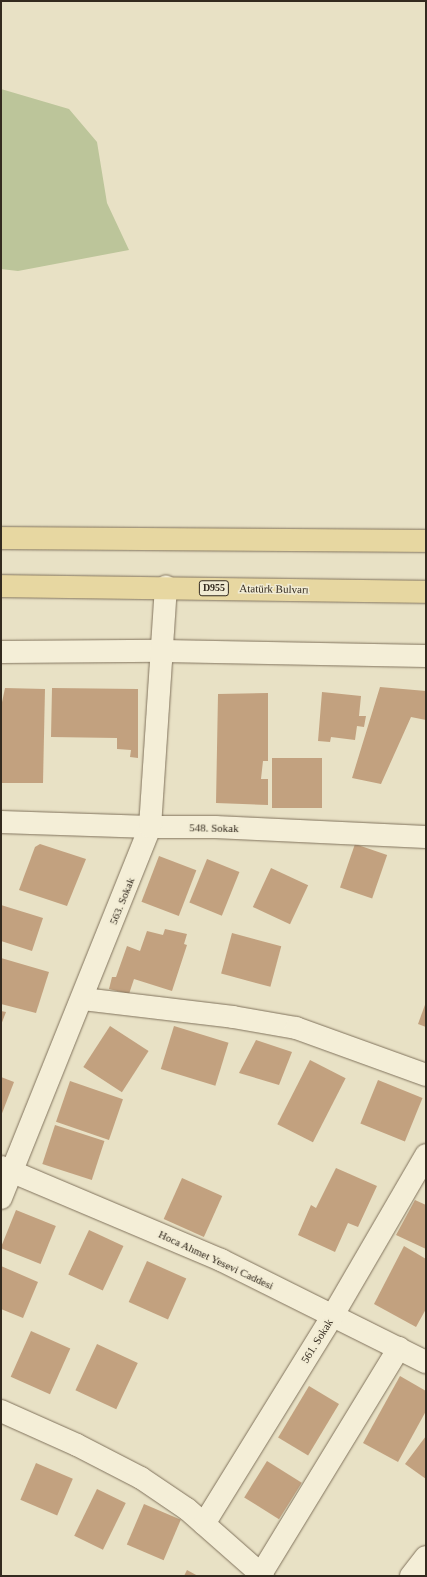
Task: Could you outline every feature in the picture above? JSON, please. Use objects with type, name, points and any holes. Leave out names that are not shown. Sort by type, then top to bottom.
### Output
[{"type":"main road","points":[[1,538],[426,541]]},
{"type":"main road","name":"Atatürk Bulvarı","points":[[1,586],[166,587],[426,592]]},
{"type":"street","name":"563. Sokak","points":[[1,1198],[6,1169],[83,999],[150,827],[163,651],[166,587]]},
{"type":"street","points":[[1,652],[163,651],[426,656]]},
{"type":"street","name":"548. Sokak","points":[[1,822],[150,827],[215,827],[426,837]]},
{"type":"street","points":[[83,999],[233,1016],[296,1028],[426,1075]]},
{"type":"street","name":"561. Sokak","points":[[204,1524],[333,1315],[426,1155]]},
{"type":"street","name":"Hoca Ahmet Yesevi Caddesi","points":[[6,1169],[221,1260],[426,1362]]},
{"type":"street","points":[[1,1412],[77,1445],[141,1478],[204,1524],[262,1575],[399,1348]]},
{"type":"street","points":[[411,1576],[426,1557]]},
{"type":"green space","points":[[1,89],[69,109],[97,142],[107,203],[129,250],[18,271],[1,269]]},
{"type":"building","points":[[380,687],[426,691],[426,720],[411,717],[381,784],[352,778]]},
{"type":"building","points":[[5,688],[45,689],[43,783],[1,783],[1,707]]},
{"type":"building","points":[[52,688],[138,689],[138,758],[130,757],[131,750],[117,749],[117,738],[51,737]]},
{"type":"building","points":[[322,692],[361,696],[359,716],[366,716],[364,727],[357,726],[355,740],[331,737],[330,742],[318,741]]},
{"type":"building","points":[[268,693],[268,761],[263,761],[261,779],[268,779],[268,805],[216,803],[218,694]]},
{"type":"building","points":[[272,758],[322,758],[322,808],[272,808]]},
{"type":"building","points":[[40,844],[86,859],[67,906],[19,890],[35,847]]},
{"type":"building","points":[[355,844],[387,855],[372,899],[340,887]]},
{"type":"building","points":[[159,856],[196,870],[179,916],[141,902]]},
{"type":"building","points":[[207,859],[239,872],[222,916],[189,903]]},
{"type":"building","points":[[271,868],[308,885],[290,924],[253,907]]},
{"type":"building","points":[[1,905],[43,918],[32,951],[1,941]]},
{"type":"building","points":[[165,929],[187,934],[184,944],[187,945],[172,991],[134,979],[129,994],[109,989],[112,977],[116,977],[127,946],[140,951],[147,931],[163,935]]},
{"type":"building","points":[[232,933],[281,946],[270,987],[221,974]]},
{"type":"building","points":[[1,958],[49,972],[36,1013],[1,1004]]},
{"type":"building","points":[[426,1002],[426,1027],[418,1024]]},
{"type":"building","points":[[1,1011],[6,1012],[1,1025]]},
{"type":"building","points":[[110,1026],[149,1051],[122,1092],[83,1067]]},
{"type":"building","points":[[174,1026],[229,1043],[215,1086],[161,1069]]},
{"type":"building","points":[[256,1040],[292,1052],[279,1085],[239,1073]]},
{"type":"building","points":[[310,1060],[346,1078],[313,1142],[277,1124]]},
{"type":"building","points":[[1,1077],[14,1082],[1,1116]]},
{"type":"building","points":[[378,1080],[423,1098],[405,1142],[360,1124]]},
{"type":"building","points":[[70,1081],[123,1099],[109,1140],[56,1122]]},
{"type":"building","points":[[55,1125],[104,1141],[92,1180],[42,1164]]},
{"type":"building","points":[[336,1168],[377,1186],[358,1227],[348,1223],[335,1252],[298,1235],[311,1205],[316,1208]]},
{"type":"building","points":[[182,1178],[222,1196],[204,1237],[164,1219]]},
{"type":"building","points":[[415,1200],[426,1205],[426,1249],[396,1235]]},
{"type":"building","points":[[16,1210],[56,1226],[41,1264],[1,1248]]},
{"type":"building","points":[[89,1230],[123,1246],[103,1290],[68,1274]]},
{"type":"building","points":[[404,1246],[426,1259],[426,1309],[416,1327],[374,1304]]},
{"type":"building","points":[[147,1261],[186,1278],[168,1320],[129,1302]]},
{"type":"building","points":[[1,1266],[38,1282],[23,1318],[1,1309]]},
{"type":"building","points":[[31,1331],[70,1348],[50,1394],[11,1377]]},
{"type":"building","points":[[97,1344],[138,1363],[116,1409],[75,1390]]},
{"type":"building","points":[[400,1376],[426,1391],[426,1411],[398,1462],[363,1443]]},
{"type":"building","points":[[309,1386],[339,1404],[308,1455],[278,1437]]},
{"type":"building","points":[[426,1436],[426,1479],[405,1464]]},
{"type":"building","points":[[267,1461],[302,1483],[279,1519],[244,1497]]},
{"type":"building","points":[[36,1463],[73,1479],[57,1515],[20,1500]]},
{"type":"building","points":[[97,1489],[126,1503],[103,1550],[74,1536]]},
{"type":"building","points":[[144,1504],[181,1520],[164,1560],[127,1545]]},
{"type":"building","points":[[187,1570],[198,1576],[184,1576]]}]
